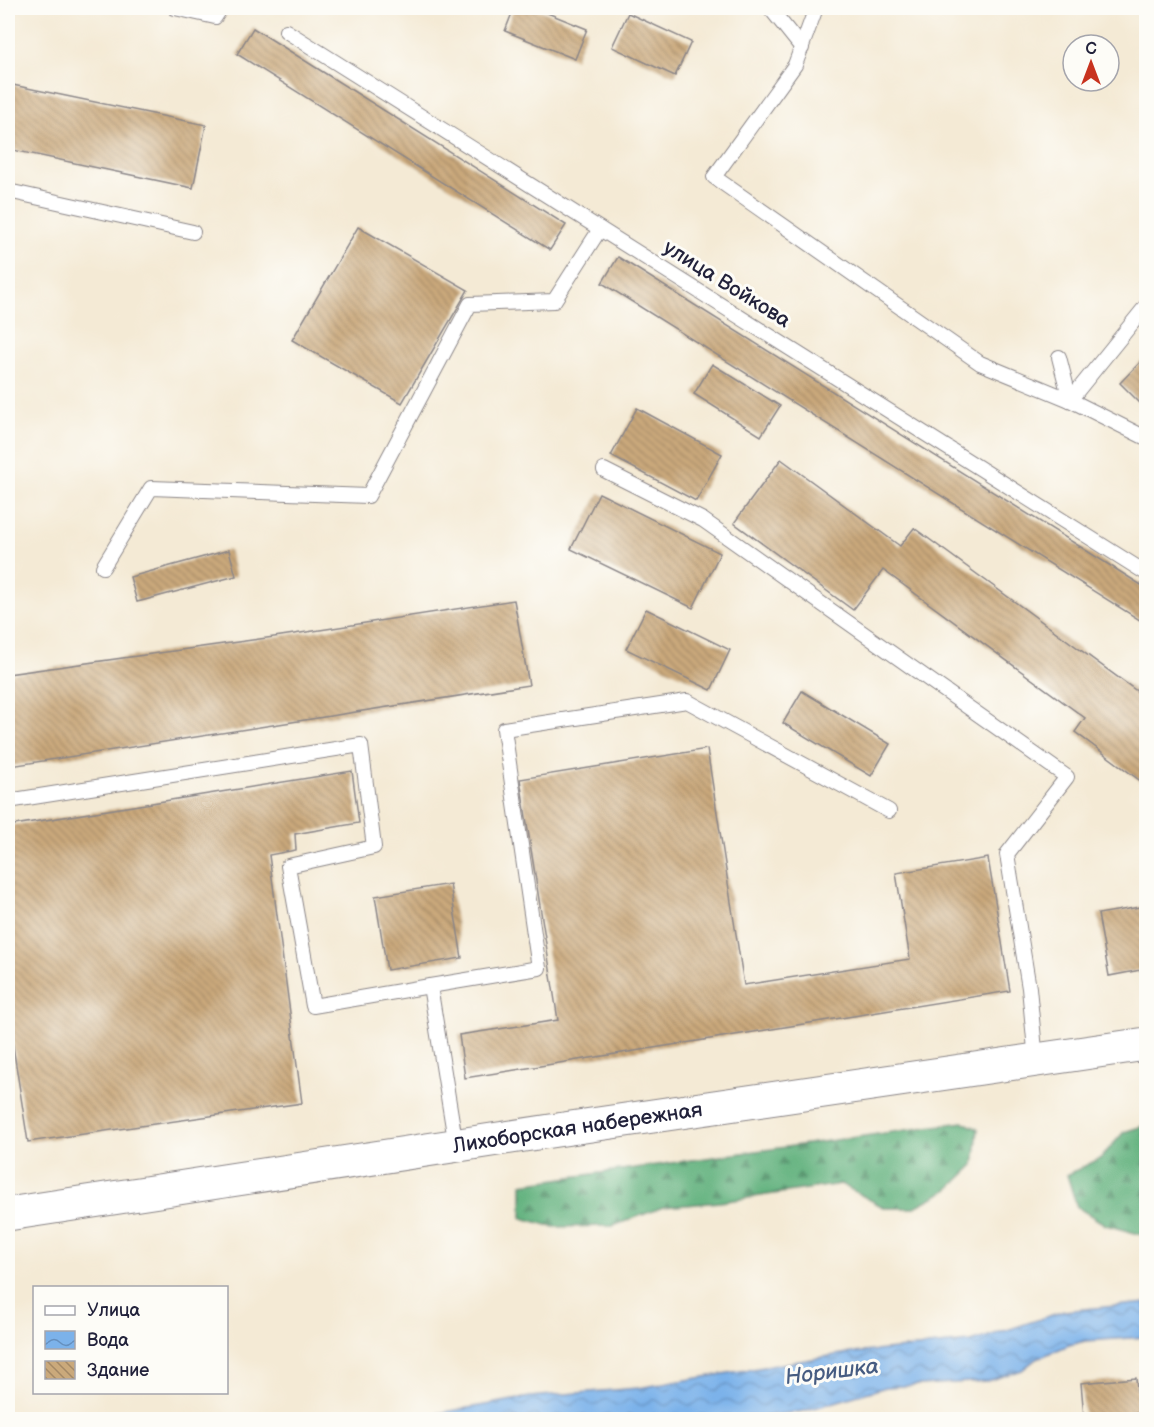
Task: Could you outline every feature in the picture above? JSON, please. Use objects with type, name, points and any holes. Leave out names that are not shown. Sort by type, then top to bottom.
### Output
[{"type":"street","name":"Лихоборская набережная","points":[[8,1214],[1146,1044]]},
{"type":"lane","points":[[175,8],[218,13]]},
{"type":"lane","points":[[770,8],[802,48]]},
{"type":"lane","points":[[816,8],[795,65],[714,177],[980,363],[1070,400],[1146,438]]},
{"type":"lane","name":"улица Войкова","points":[[286,31],[1146,573]]},
{"type":"lane","points":[[8,191],[193,232]]},
{"type":"lane","points":[[103,567],[151,488],[368,495],[470,304],[554,301],[600,229]]},
{"type":"lane","points":[[1070,400],[1146,306]]},
{"type":"lane","points":[[1059,357],[1070,400]]},
{"type":"lane","points":[[604,470],[703,520],[1067,777],[1007,854],[1029,988],[1036,1060]]},
{"type":"lane","points":[[8,801],[361,745],[374,847],[288,866],[312,1006],[539,969],[504,729],[687,701],[889,812]]},
{"type":"lane","points":[[430,986],[456,1146]]},
{"type":"green space","points":[[963,1122],[978,1129],[974,1165],[949,1189],[913,1208],[885,1208],[841,1184],[720,1202],[663,1207],[613,1226],[554,1227],[522,1218],[522,1184]]},
{"type":"green space","points":[[1146,1125],[1146,1236],[1106,1225],[1077,1207],[1067,1175],[1101,1158],[1124,1132]]},
{"type":"water","name":"Норишка","points":[[1146,1303],[1146,1337],[1085,1341],[1069,1345],[1036,1359],[1022,1370],[987,1381],[886,1387],[804,1411],[745,1419],[406,1419],[530,1397],[638,1388],[842,1354],[971,1342],[1064,1311]]},
{"type":"building","points":[[514,8],[535,8],[587,29],[575,59],[505,31]]},
{"type":"building","points":[[628,13],[691,42],[675,76],[612,47]]},
{"type":"building","points":[[253,28],[566,225],[550,250],[237,54]]},
{"type":"building","points":[[8,84],[206,125],[193,188],[8,149]]},
{"type":"building","points":[[358,227],[468,290],[402,403],[292,340]]},
{"type":"building","points":[[618,257],[1146,588],[1146,624],[602,283]]},
{"type":"building","points":[[1146,356],[1146,409],[1120,383]]},
{"type":"building","points":[[712,364],[780,406],[761,436],[694,394]]},
{"type":"building","points":[[637,408],[722,454],[696,501],[611,456]]},
{"type":"building","points":[[781,459],[900,546],[914,528],[1146,698],[1146,785],[1075,732],[1085,718],[883,570],[853,610],[734,523]]},
{"type":"building","points":[[599,493],[720,553],[693,608],[571,549]]},
{"type":"building","points":[[229,550],[236,576],[137,602],[130,577]]},
{"type":"building","points":[[514,600],[529,685],[11,766],[8,740],[8,674],[281,636]]},
{"type":"building","points":[[646,609],[730,650],[711,690],[626,649]]},
{"type":"building","points":[[802,691],[890,744],[871,776],[783,723]]},
{"type":"building","points":[[707,749],[744,985],[910,959],[896,873],[988,858],[1010,991],[465,1078],[459,1035],[558,1020],[520,779]]},
{"type":"building","points":[[352,771],[359,823],[295,834],[296,850],[269,855],[302,1103],[28,1142],[8,1014],[8,826]]},
{"type":"building","points":[[450,884],[462,958],[387,970],[375,896]]},
{"type":"building","points":[[1146,906],[1146,969],[1109,976],[1098,914]]},
{"type":"building","points":[[1136,1378],[1139,1413],[1084,1417],[1081,1383]]}]
